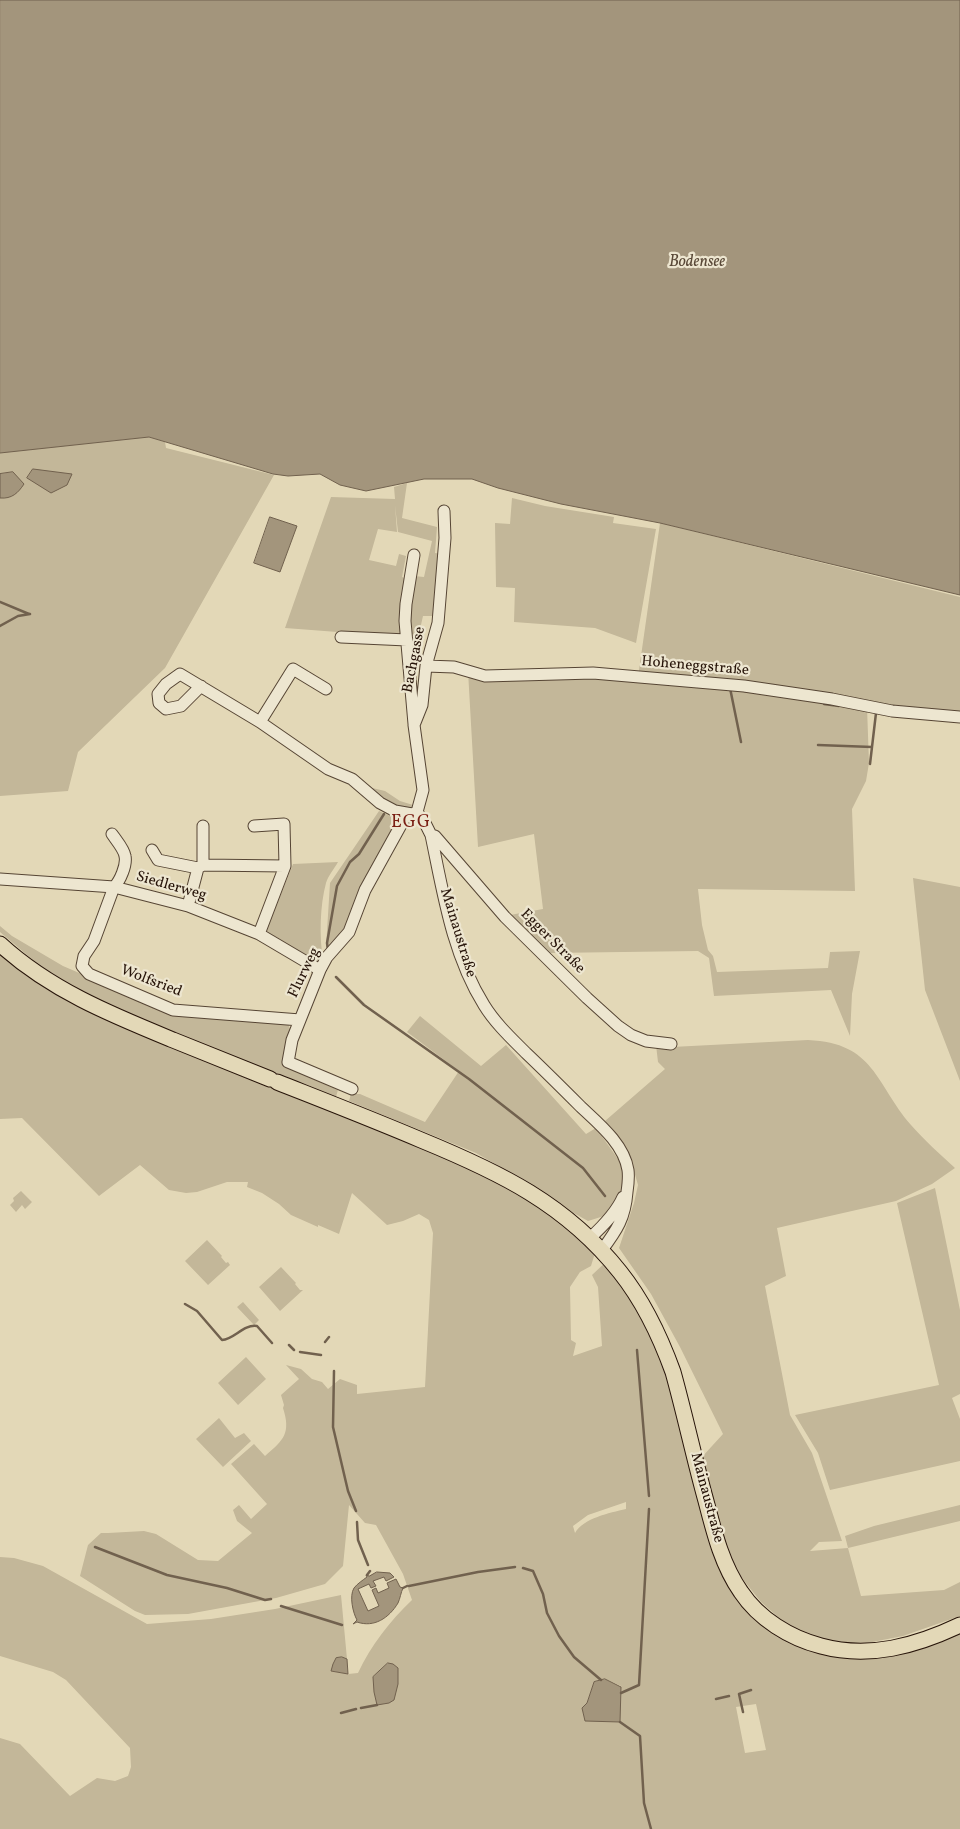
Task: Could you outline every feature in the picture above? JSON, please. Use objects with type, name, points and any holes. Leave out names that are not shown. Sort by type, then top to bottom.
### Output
[{"type":"main road","points":[[0,944],[63,990],[94,1006],[402,1131],[494,1171],[545,1202],[602,1250]]},
{"type":"main road","name":"Mainaustraße","points":[[602,1250],[635,1292],[664,1346],[673,1372],[714,1533],[725,1562],[741,1592],[758,1612],[779,1628],[806,1642],[839,1651],[889,1650],[913,1644],[960,1625]]},
{"type":"street","name":"Bachgasse","points":[[412,813],[422,790],[414,725],[422,705],[426,666],[438,623],[445,538],[444,511]]},
{"type":"street","points":[[414,555],[405,621],[414,725]]},
{"type":"street","points":[[341,637],[407,640]]},
{"type":"street","name":"Hoheneggstraße","points":[[426,666],[454,667],[485,676],[593,673],[744,686],[832,699],[892,711],[960,717]]},
{"type":"street","points":[[260,722],[293,669],[326,689]]},
{"type":"street","points":[[201,686],[181,706],[166,708],[159,703],[158,694],[166,684],[180,674],[201,686],[260,722],[328,769],[352,779],[380,803],[395,811],[412,813]]},
{"type":"street","name":"Mainaustraße","points":[[412,813],[425,823],[431,835],[450,920],[464,964],[483,1004],[511,1038],[598,1124],[620,1151],[628,1170],[628,1186],[622,1220],[602,1250]]},
{"type":"street","name":"Flurweg","points":[[352,1090],[288,1062],[292,1040],[320,970],[327,957],[348,932],[365,890],[412,813]]},
{"type":"street","points":[[254,826],[284,824],[285,866],[259,934]]},
{"type":"street","points":[[188,906],[201,867],[203,826]]},
{"type":"street","points":[[112,834],[125,855],[119,882],[114,887]]},
{"type":"street","name":"Egger Straße","points":[[431,835],[435,836],[505,917],[618,1026],[631,1035],[646,1041],[671,1044]]},
{"type":"street","points":[[152,850],[158,860],[201,867],[285,866]]},
{"type":"street","name":"Siedlerweg","points":[[0,879],[114,887],[188,906],[259,934],[320,970]]},
{"type":"street","name":"Wolfsried","points":[[114,887],[94,941],[84,956],[82,966],[89,974],[173,1010],[300,1020]]},
{"type":"street","points":[[590,1238],[619,1207],[628,1186]]},
{"type":"shaded area","points":[[0,0],[98,442],[149,437],[165,442],[166,448],[274,475],[165,668],[78,752],[68,791],[0,796]]},
{"type":"shaded area","points":[[407,483],[402,518],[437,527],[435,553],[442,554],[435,616],[423,616],[418,638],[410,632],[408,606],[414,576],[424,577],[432,541],[398,532],[395,505],[397,532],[378,529],[369,560],[396,566],[399,554],[406,556],[402,577],[407,579],[403,637],[285,628],[331,497],[395,499],[394,487]]},
{"type":"shaded area","points":[[512,498],[545,506],[614,517],[613,523],[656,529],[636,643],[595,628],[514,622],[515,588],[496,587],[495,523],[510,524]]},
{"type":"shaded area","points":[[660,523],[960,597],[960,717],[867,707],[869,763],[866,781],[852,809],[855,891],[698,889],[702,925],[708,950],[713,956],[717,972],[828,968],[830,952],[860,951],[852,994],[850,1036],[831,990],[714,996],[709,958],[698,951],[549,953],[510,915],[543,909],[534,834],[478,847],[468,671],[638,677]]},
{"type":"shaded area","points":[[368,787],[385,791],[400,801],[413,805],[410,810],[392,808]]},
{"type":"shaded area","points":[[379,811],[401,821],[346,931],[331,949],[326,947],[330,883]]},
{"type":"shaded area","points":[[338,862],[327,880],[322,901],[321,931],[323,959],[313,962],[265,934],[293,864]]},
{"type":"shaded area","points":[[913,878],[960,887],[960,1081],[925,990]]},
{"type":"shaded area","points":[[0,926],[12,936],[63,966],[170,1012],[288,1023],[291,1032],[285,1055],[285,1067],[338,1090],[335,1100],[91,999],[41,967],[0,932]]},
{"type":"shaded area","points":[[0,952],[38,981],[389,1131],[515,1189],[573,1232],[595,1253],[591,1266],[580,1272],[570,1287],[571,1340],[576,1343],[573,1356],[602,1346],[598,1287],[592,1275],[609,1259],[640,1299],[701,1458],[723,1434],[680,1347],[651,1294],[619,1248],[638,1185],[630,1157],[605,1121],[665,1069],[658,1062],[656,1045],[672,1047],[808,1040],[830,1043],[847,1049],[861,1057],[880,1080],[911,1125],[955,1168],[932,1184],[896,1201],[777,1228],[786,1276],[765,1286],[790,1415],[812,1453],[842,1541],[819,1542],[810,1551],[848,1548],[861,1596],[944,1590],[960,1582],[960,1616],[903,1636],[857,1645],[823,1640],[787,1625],[761,1602],[737,1572],[731,1571],[766,1623],[842,1655],[960,1630],[960,1829],[0,1829],[0,1738],[20,1744],[70,1796],[97,1778],[115,1781],[128,1776],[131,1767],[130,1748],[66,1680],[53,1672],[0,1656],[0,1557],[14,1558],[43,1566],[147,1624],[211,1619],[275,1609],[341,1595],[347,1659],[342,1657],[331,1671],[348,1674],[358,1673],[382,1634],[412,1600],[403,1574],[376,1525],[365,1523],[349,1505],[343,1566],[325,1584],[276,1598],[188,1614],[145,1615],[135,1611],[80,1576],[88,1545],[101,1533],[144,1531],[156,1534],[198,1560],[218,1561],[252,1533],[237,1521],[233,1510],[239,1505],[251,1519],[267,1504],[231,1464],[254,1444],[265,1456],[277,1445],[284,1435],[286,1424],[281,1395],[299,1379],[286,1365],[301,1369],[312,1379],[322,1382],[328,1389],[340,1379],[357,1385],[357,1394],[425,1387],[433,1233],[429,1220],[419,1214],[387,1225],[352,1193],[339,1234],[291,1215],[279,1204],[262,1193],[247,1187],[248,1182],[227,1182],[197,1192],[186,1193],[169,1190],[140,1165],[99,1196],[22,1118],[0,1119]],"holes":[[[626,1502],[626,1509],[605,1514],[584,1523],[575,1533],[573,1526],[588,1515]],[[605,1679],[621,1686],[582,1708],[587,1703],[594,1682]],[[756,1704],[766,1750],[745,1753],[736,1707]]]},
{"type":"shaded area","points":[[420,1016],[481,1066],[506,1045],[586,1134],[596,1128],[618,1159],[625,1174],[618,1202],[604,1216],[588,1221],[476,1153],[349,1101],[351,1094],[360,1094],[425,1122],[459,1071],[407,1032]]},
{"type":"shaded area","points":[[935,1188],[960,1310],[960,1394],[952,1398],[960,1419],[960,1461],[830,1490],[818,1453],[795,1415],[939,1385],[897,1203]]},
{"type":"shaded area","points":[[21,1191],[32,1202],[25,1209],[22,1205],[16,1212],[10,1205],[14,1201],[13,1198]]},
{"type":"shaded area","points":[[207,1240],[226,1263],[228,1262],[230,1265],[208,1285],[185,1261]]},
{"type":"shaded area","points":[[281,1267],[300,1290],[303,1290],[280,1311],[259,1287]]},
{"type":"shaded area","points":[[243,1302],[259,1320],[254,1325],[237,1307]]},
{"type":"shaded area","points":[[246,1357],[266,1379],[238,1405],[218,1383]]},
{"type":"shaded area","points":[[219,1418],[235,1438],[244,1433],[251,1441],[223,1467],[196,1439]]},
{"type":"shaded area","points":[[960,1505],[960,1521],[848,1548],[845,1536],[874,1526]]},
{"type":"water","name":"Bodensee","points":[[0,0],[960,0],[960,595],[660,523],[561,504],[498,488],[472,479],[424,479],[366,491],[340,485],[320,474],[288,476],[273,474],[149,437],[0,453]]},
{"type":"water","points":[[33,469],[72,474],[67,485],[51,493],[27,478]]},
{"type":"water","points":[[13,472],[24,484],[14,495],[8,498],[0,498],[0,474]]},
{"type":"water","points":[[270,517],[297,526],[280,572],[254,563]]},
{"type":"water","points":[[377,1572],[390,1573],[394,1577],[386,1581],[384,1577],[373,1581],[376,1586],[371,1588],[369,1584],[358,1589],[368,1611],[379,1606],[372,1590],[376,1588],[378,1593],[389,1588],[387,1583],[396,1579],[400,1587],[403,1588],[398,1603],[386,1617],[375,1623],[363,1624],[357,1622],[353,1624],[357,1620],[352,1604],[354,1588],[367,1577],[366,1575],[369,1576]]},
{"type":"water","points":[[342,1657],[347,1659],[348,1674],[331,1671],[336,1658]]},
{"type":"water","points":[[388,1663],[398,1668],[398,1684],[394,1700],[377,1705],[373,1677]]},
{"type":"water","points":[[605,1679],[621,1687],[620,1722],[585,1721],[582,1708],[587,1703],[594,1682]]},
{"type":"waterway","points":[[0,602],[29,614]]},
{"type":"waterway","points":[[0,626],[18,616],[30,614]]},
{"type":"waterway","points":[[730,688],[741,742]]},
{"type":"waterway","points":[[824,704],[839,706]]},
{"type":"waterway","points":[[870,764],[876,713]]},
{"type":"waterway","points":[[818,745],[872,747]]},
{"type":"waterway","points":[[328,950],[327,943],[337,886],[350,862],[359,854],[384,814]]},
{"type":"waterway","points":[[336,977],[364,1005],[469,1079],[583,1168],[605,1196]]},
{"type":"waterway","points":[[185,1304],[197,1311],[222,1340],[247,1327],[257,1326],[272,1343]]},
{"type":"waterway","points":[[325,1342],[329,1337]]},
{"type":"waterway","points":[[289,1345],[294,1350]]},
{"type":"waterway","points":[[637,1350],[649,1496]]},
{"type":"waterway","points":[[300,1352],[321,1355]]},
{"type":"waterway","points":[[334,1371],[333,1427],[348,1491],[356,1511]]},
{"type":"waterway","points":[[621,1693],[639,1685],[649,1509]]},
{"type":"waterway","points":[[357,1522],[358,1540],[368,1565]]},
{"type":"waterway","points":[[95,1547],[167,1575],[227,1588],[265,1600],[271,1599]]},
{"type":"waterway","points":[[409,1586],[478,1572],[515,1567]]},
{"type":"waterway","points":[[523,1568],[533,1571],[543,1594],[547,1613],[559,1636],[574,1657],[601,1680]]},
{"type":"waterway","points":[[367,1575],[370,1571]]},
{"type":"waterway","points":[[403,1588],[407,1586]]},
{"type":"waterway","points":[[281,1606],[342,1625]]},
{"type":"waterway","points":[[743,1712],[739,1694],[751,1690]]},
{"type":"waterway","points":[[716,1699],[729,1696]]},
{"type":"waterway","points":[[361,1708],[377,1705]]},
{"type":"waterway","points":[[341,1713],[356,1709]]},
{"type":"waterway","points":[[620,1722],[640,1736],[644,1803],[651,1829]]},
{"type":"district","name":"EGG","points":[[411,824]]}]
